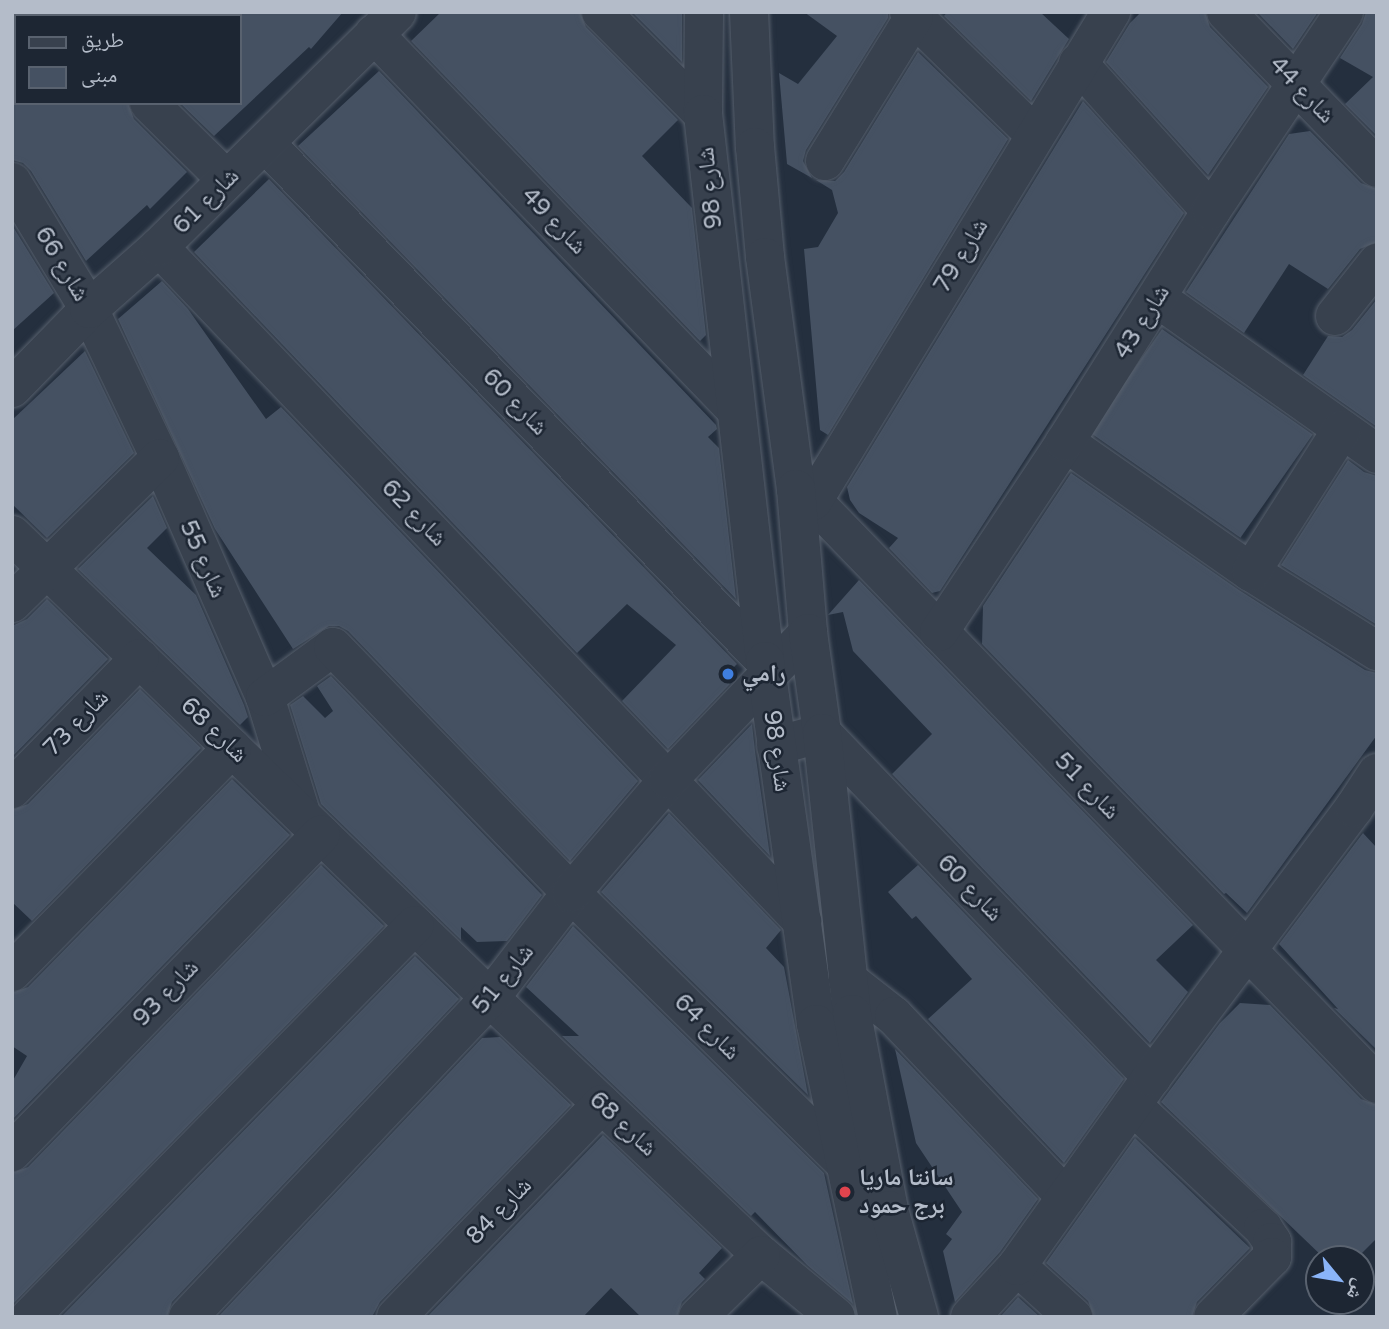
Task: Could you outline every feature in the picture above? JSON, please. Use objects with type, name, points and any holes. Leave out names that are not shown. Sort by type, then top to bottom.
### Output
[{"type":"street","points":[[601,12],[703,114]]},
{"type":"street","name":"شارع 98","points":[[704,12],[703,114],[734,408],[776,746],[816,1024],[878,1317]]},
{"type":"street","name":"شارع 98","points":[[749,12],[755,147],[765,257],[804,495],[808,632],[822,733],[848,980],[889,1210],[919,1317]]},
{"type":"street","name":"شارع 79","points":[[804,495],[1111,12]]},
{"type":"street","name":"شارع 44","points":[[1226,12],[1377,168]]},
{"type":"street","name":"شارع 43","points":[[939,632],[1065,442],[1211,211],[1298,86],[1344,12]]},
{"type":"street","points":[[825,161],[911,14],[1034,134]]},
{"type":"street","name":"شارع 61","points":[[12,388],[89,309],[159,247],[386,23]]},
{"type":"street","name":"شارع 49","points":[[386,23],[734,408]]},
{"type":"street","points":[[1078,63],[1211,211]]},
{"type":"street","points":[[151,105],[226,179]]},
{"type":"street","name":"شارع 60","points":[[265,143],[766,668]]},
{"type":"street","name":"شارع 66","points":[[12,182],[89,309]]},
{"type":"street","name":"شارع 62","points":[[159,247],[802,921]]},
{"type":"street","points":[[1335,316],[1377,263]]},
{"type":"street","points":[[1157,298],[1377,454]]},
{"type":"street","name":"شارع 55","points":[[89,309],[160,458],[265,697],[311,825]]},
{"type":"street","points":[[1251,572],[1342,429]]},
{"type":"street","points":[[1065,442],[1251,572],[1377,651]]},
{"type":"street","points":[[12,603],[160,458]]},
{"type":"street","name":"شارع 51","points":[[804,495],[1377,1084]]},
{"type":"street","name":"شارع 68","points":[[12,535],[490,998],[761,1255],[836,1317]]},
{"type":"street","name":"شارع 51","points":[[188,1317],[490,998],[571,893],[668,780],[766,668],[808,632]]},
{"type":"street","name":"شارع 64","points":[[265,697],[333,647],[571,893],[843,1161]]},
{"type":"street","name":"شارع 73","points":[[12,789],[140,658]]},
{"type":"street","points":[[776,746],[822,733]]},
{"type":"street","name":"شارع 60","points":[[822,733],[1263,1228],[1272,1242],[1272,1257],[1213,1317]]},
{"type":"street","points":[[18,956],[232,748]]},
{"type":"street","points":[[970,1317],[1017,1266],[1142,1091],[1250,951],[1366,819],[1377,773]]},
{"type":"street","name":"شارع 93","points":[[12,1152],[311,825]]},
{"type":"street","points":[[30,1317],[415,925]]},
{"type":"street","points":[[848,980],[894,1016],[1066,1197]]},
{"type":"street","name":"شارع 84","points":[[396,1317],[602,1104]]},
{"type":"street","points":[[698,1317],[761,1255]]},
{"type":"street","points":[[1017,1266],[1073,1317]]},
{"type":"building","points":[[343,12],[311,49],[309,47],[214,136],[182,105],[242,105],[240,14]]},
{"type":"building","points":[[441,12],[580,12],[586,27],[678,120],[642,156],[692,208],[706,335],[700,341],[411,41]]},
{"type":"building","points":[[632,12],[682,12],[682,62]]},
{"type":"building","points":[[804,12],[888,12],[888,18],[806,150],[803,161],[812,178],[787,164],[779,73],[798,84],[837,36]]},
{"type":"building","points":[[947,12],[1040,12],[1069,39],[1031,101],[944,16]]},
{"type":"building","points":[[1141,12],[1205,12],[1210,27],[1268,87],[1208,175],[1106,62],[1130,23]]},
{"type":"building","points":[[1257,12],[1318,12],[1293,49]]},
{"type":"building","points":[[1366,12],[1377,12],[1377,136],[1345,104],[1373,77],[1340,58],[1362,24]]},
{"type":"building","points":[[918,52],[1008,139],[828,435],[820,430],[804,249],[818,247],[838,213],[832,190],[816,180],[835,181],[844,172]]},
{"type":"building","points":[[379,71],[716,425],[717,429],[708,437],[719,448],[736,599],[298,146]]},
{"type":"building","points":[[1083,101],[1184,213],[940,591],[932,593],[889,548],[898,538],[859,513],[850,500],[847,487]]},
{"type":"building","points":[[12,103],[129,105],[134,119],[187,172],[150,209],[147,205],[86,261],[31,171],[23,163],[12,160]]},
{"type":"building","points":[[1310,131],[1361,183],[1377,189],[1377,242],[1360,249],[1328,289],[1289,264],[1244,333],[1186,292],[1289,134]]},
{"type":"building","points":[[269,179],[737,664],[723,678],[730,684],[668,749],[622,701],[676,645],[627,604],[577,653],[194,252]]},
{"type":"building","points":[[12,225],[54,293],[12,331]]},
{"type":"building","points":[[162,281],[188,309],[266,419],[281,407],[638,781],[570,861],[348,631],[339,626],[329,626],[293,649],[215,529],[118,319]]},
{"type":"building","points":[[1377,299],[1377,427],[1303,375],[1328,336],[1342,337],[1352,330]]},
{"type":"building","points":[[1162,329],[1313,435],[1240,538],[1090,432]]},
{"type":"building","points":[[85,351],[134,453],[47,538],[12,504],[12,420]]},
{"type":"building","points":[[1348,460],[1364,472],[1377,476],[1377,625],[1281,565]]},
{"type":"building","points":[[1071,473],[1239,590],[1365,670],[1377,673],[1377,735],[1247,913],[1224,894],[982,644],[983,606]]},
{"type":"building","points":[[153,496],[167,528],[147,548],[196,595],[244,705],[248,717],[240,725],[78,569]]},
{"type":"building","points":[[859,580],[1193,925],[1156,960],[1188,992],[1150,1043],[892,774],[932,734],[853,651],[843,612],[828,615]]},
{"type":"building","points":[[47,599],[108,659],[12,757],[12,626],[27,619]]},
{"type":"building","points":[[331,676],[542,895],[507,941],[477,942],[461,927],[461,940],[321,804],[290,705],[303,696],[325,718],[333,711],[317,686]]},
{"type":"building","points":[[140,689],[201,748],[32,921],[12,902],[12,810],[28,804]]},
{"type":"building","points":[[752,724],[755,751],[770,856],[698,780]]},
{"type":"building","points":[[232,779],[290,835],[12,1120],[12,1082],[27,1056],[12,1046],[12,993],[28,987]]},
{"type":"building","points":[[669,813],[781,930],[766,948],[784,967],[808,1095],[601,892]]},
{"type":"building","points":[[1363,833],[1377,848],[1377,1050],[1334,1008],[1338,1009],[1279,944]]},
{"type":"building","points":[[321,865],[384,926],[12,1305],[12,1173],[28,1167]]},
{"type":"building","points":[[918,865],[1124,1079],[1064,1163],[928,1019],[972,979],[916,916],[912,919],[888,892]]},
{"type":"building","points":[[573,926],[824,1173],[853,1304],[807,1265],[755,1212],[751,1216],[562,1036],[579,1036],[526,987]]},
{"type":"building","points":[[415,956],[459,999],[172,1302],[167,1317],[61,1317]]},
{"type":"building","points":[[1240,1003],[1270,1005],[1361,1099],[1377,1105],[1377,1238],[1370,1245],[1310,1245],[1161,1102],[1220,1023]]},
{"type":"building","points":[[500,1037],[571,1105],[380,1302],[372,1317],[218,1317],[482,1038]]},
{"type":"building","points":[[895,1049],[1038,1199],[1000,1252],[955,1302],[943,1251],[952,1239],[946,1234],[962,1212],[916,1143]]},
{"type":"building","points":[[603,1135],[722,1248],[699,1273],[705,1279],[682,1302],[677,1317],[641,1317],[611,1288],[583,1317],[427,1317]]},
{"type":"building","points":[[1135,1138],[1250,1248],[1197,1302],[1192,1317],[1094,1317],[1088,1301],[1046,1263]]},
{"type":"building","points":[[1018,1297],[1040,1317],[1000,1317]]},
{"type":"place","name":"رامي","points":[[728,674]]},
{"type":"place","name":"سانتا ماريا برج حمود","points":[[845,1192]]}]
